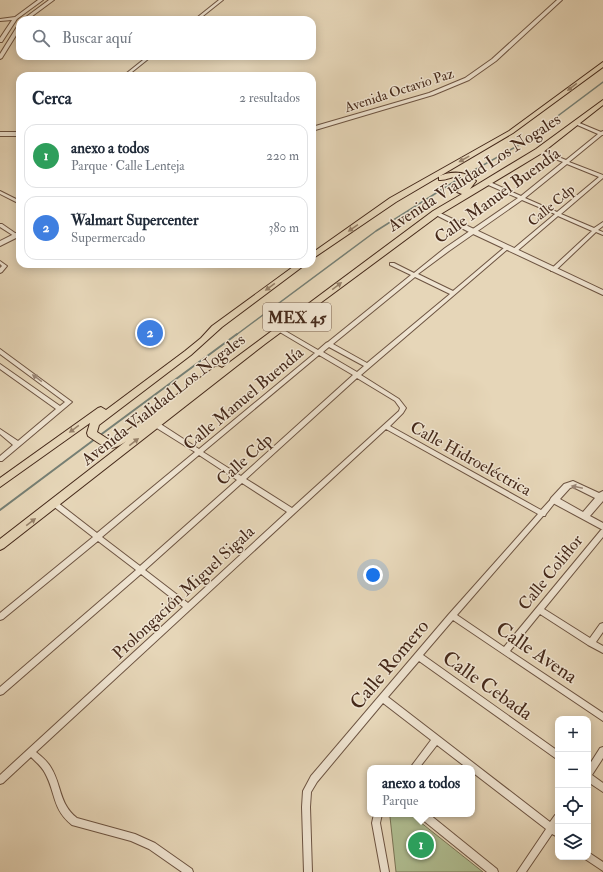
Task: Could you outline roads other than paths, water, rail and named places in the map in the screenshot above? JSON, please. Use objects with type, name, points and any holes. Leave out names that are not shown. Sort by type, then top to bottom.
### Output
[{"type":"highway","name":"Avenida Vialidad Los Nogales","points":[[316,254],[393,200],[511,132],[603,64]]},
{"type":"highway","name":"Avenida Vialidad Los Nogales","points":[[0,545],[157,425],[262,342],[436,213],[540,151],[603,102]]},
{"type":"highway","points":[[393,200],[419,190],[449,174],[458,174],[472,181],[470,186],[438,206],[436,213]]},
{"type":"highway","name":"Avenida Vialidad Los Nogales","points":[[0,483],[297,268]]},
{"type":"highway","points":[[219,325],[204,340],[96,422],[93,426],[92,433],[109,445],[120,442],[227,362],[262,342]]},
{"type":"street","points":[[19,16],[41,0]]},
{"type":"street","points":[[29,16],[52,0]]},
{"type":"street","points":[[201,16],[221,0]]},
{"type":"street","name":"Avenida Octavio Paz","points":[[316,124],[433,90],[461,78],[482,63],[553,0]]},
{"type":"street","name":"Avenida Octavio Paz","points":[[316,128],[431,94],[467,79],[494,60],[560,0]]},
{"type":"street","points":[[24,16],[31,14]]},
{"type":"street","points":[[0,16],[13,16],[16,18]]},
{"type":"street","points":[[0,20],[16,18]]},
{"type":"street","points":[[0,41],[3,32],[16,18]]},
{"type":"street","points":[[0,58],[16,32]]},
{"type":"street","points":[[130,72],[145,60]]},
{"type":"street","points":[[576,124],[603,133]]},
{"type":"street","name":"Calle Manuel Buendía","points":[[0,617],[414,274],[521,198],[603,133]]},
{"type":"street","points":[[0,134],[16,134]]},
{"type":"street","points":[[0,138],[16,138]]},
{"type":"street","points":[[540,151],[603,176]]},
{"type":"street","name":"Calle Cdp","points":[[0,692],[141,570],[357,375],[453,293],[558,214],[603,176]]},
{"type":"street","points":[[488,183],[603,234]]},
{"type":"street","points":[[0,192],[16,201]]},
{"type":"street","points":[[436,213],[603,293]]},
{"type":"street","points":[[553,270],[603,223]]},
{"type":"street","points":[[0,225],[16,234]]},
{"type":"street","points":[[0,239],[16,234]]},
{"type":"street","points":[[0,244],[16,234]]},
{"type":"street","points":[[0,262],[6,266],[0,271]]},
{"type":"street","points":[[392,264],[453,293]]},
{"type":"street","points":[[280,330],[357,375]]},
{"type":"street","points":[[328,344],[368,366]]},
{"type":"street","points":[[0,351],[69,401],[0,459]]},
{"type":"street","points":[[0,366],[60,409]]},
{"type":"street","name":"Prolongación Miguel Sigala","points":[[0,780],[401,412],[403,408],[401,404],[357,375]]},
{"type":"street","points":[[157,425],[292,512]]},
{"type":"street","name":"Calle Hidroeléctrica","points":[[386,426],[542,514]]},
{"type":"street","points":[[0,431],[17,444]]},
{"type":"street","points":[[585,516],[602,496],[573,484],[567,486],[554,500],[603,527]]},
{"type":"street","name":"Calle Romero","points":[[308,872],[306,806],[307,791],[314,779],[452,616],[554,500]]},
{"type":"street","points":[[55,504],[188,607]]},
{"type":"street","name":"Calle Coliflor","points":[[506,651],[603,532]]},
{"type":"street","points":[[539,610],[603,650]]},
{"type":"street","name":"Calle Avena","points":[[452,616],[603,717]]},
{"type":"street","points":[[591,643],[603,626]]},
{"type":"street","name":"Calle Cebada","points":[[418,656],[555,754]]},
{"type":"street","points":[[383,698],[471,765]]},
{"type":"street","points":[[416,765],[437,739]]},
{"type":"street","points":[[591,769],[603,751]]},
{"type":"street","points":[[30,752],[39,759],[48,770],[57,797],[67,817],[75,822],[132,837],[152,846],[189,872]]},
{"type":"street","points":[[475,768],[555,830],[520,872]]},
{"type":"street","points":[[591,779],[603,788]]},
{"type":"street","points":[[377,817],[376,823],[385,872]]},
{"type":"street","points":[[426,817],[494,872]]},
{"type":"street","points":[[591,858],[603,868]]},
{"type":"waterway","points":[[236,335],[376,231],[460,178],[519,145],[603,82]]},
{"type":"waterway","points":[[99,436],[237,334]]},
{"type":"waterway","points":[[0,510],[95,439]]},
{"type":"place","name":"Walmart Supercenter","points":[[150,333]]},
{"type":"place","name":"anexo a todos","points":[[421,845]]}]
